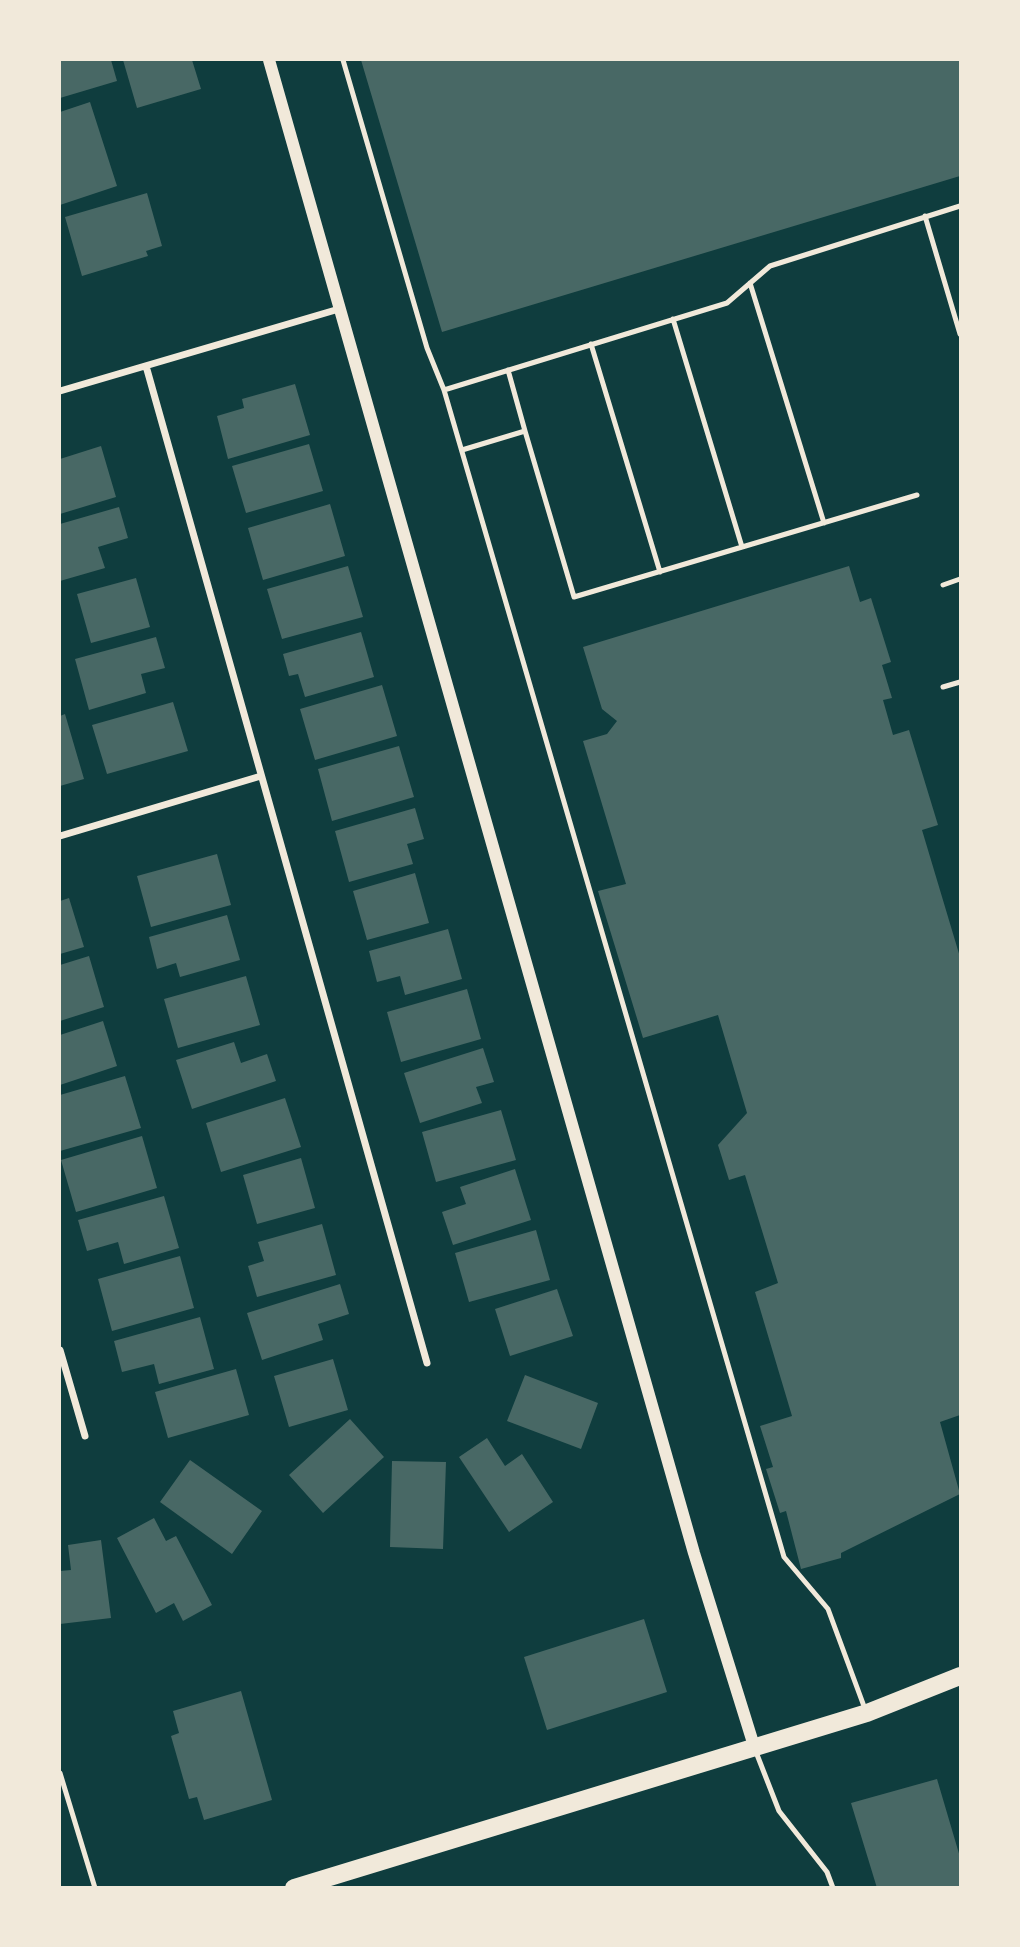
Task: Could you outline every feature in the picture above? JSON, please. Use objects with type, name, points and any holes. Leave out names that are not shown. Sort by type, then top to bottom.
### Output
[{"type":"main road","points":[[294,1888],[867,1713],[961,1676]]},
{"type":"street","points":[[269,60],[690,1539],[754,1746]]},
{"type":"street","points":[[60,391],[339,309]]},
{"type":"street","points":[[146,366],[427,1363]]},
{"type":"street","points":[[60,836],[261,776]]},
{"type":"street","points":[[60,1350],[85,1436]]},
{"type":"lane","points":[[343,60],[427,348],[444,390],[784,1557],[828,1609],[867,1713]]},
{"type":"lane","points":[[444,390],[727,303],[770,266],[961,206]]},
{"type":"lane","points":[[925,216],[961,334]]},
{"type":"lane","points":[[750,283],[824,523]]},
{"type":"lane","points":[[673,319],[742,547]]},
{"type":"lane","points":[[591,344],[660,572]]},
{"type":"lane","points":[[508,370],[574,597],[917,495]]},
{"type":"lane","points":[[461,450],[525,431]]},
{"type":"lane","points":[[943,584],[961,579]]},
{"type":"lane","points":[[943,687],[961,682]]},
{"type":"lane","points":[[754,1746],[779,1811],[827,1872],[833,1888]]},
{"type":"lane","points":[[60,1773],[95,1888]]},
{"type":"building","points":[[60,60],[111,60],[117,81],[60,98]]},
{"type":"building","points":[[123,60],[192,60],[201,89],[137,108]]},
{"type":"building","points":[[361,60],[960,60],[960,176],[442,332]]},
{"type":"building","points":[[90,102],[117,186],[60,205],[60,112]]},
{"type":"building","points":[[147,193],[162,246],[146,251],[148,256],[82,276],[65,217]]},
{"type":"building","points":[[295,384],[310,435],[228,459],[217,416],[244,408],[242,399]]},
{"type":"building","points":[[309,444],[323,491],[246,513],[232,466]]},
{"type":"building","points":[[101,446],[116,497],[60,514],[60,459]]},
{"type":"building","points":[[330,504],[345,556],[263,580],[248,528]]},
{"type":"building","points":[[119,507],[128,538],[98,547],[105,568],[60,581],[60,524]]},
{"type":"building","points":[[348,566],[363,617],[282,639],[267,589]]},
{"type":"building","points":[[849,566],[860,602],[871,598],[891,662],[882,665],[892,698],[883,700],[893,735],[909,730],[938,825],[922,830],[960,957],[960,1415],[940,1422],[960,1494],[841,1553],[841,1558],[801,1569],[786,1511],[780,1513],[766,1469],[773,1467],[760,1426],[792,1416],[755,1292],[778,1283],[745,1175],[729,1180],[718,1145],[747,1113],[718,1015],[643,1038],[598,891],[626,884],[583,741],[607,734],[617,721],[602,709],[583,647]]},
{"type":"building","points":[[136,578],[150,627],[91,643],[77,594]]},
{"type":"building","points":[[361,632],[374,677],[305,697],[298,674],[289,676],[283,654]]},
{"type":"building","points":[[156,637],[165,668],[141,674],[146,693],[89,710],[75,659]]},
{"type":"building","points":[[382,685],[397,736],[315,760],[300,709]]},
{"type":"building","points":[[173,702],[188,751],[107,774],[92,725]]},
{"type":"building","points":[[65,714],[84,779],[60,786],[60,716]]},
{"type":"building","points":[[399,746],[414,797],[332,821],[318,769]]},
{"type":"building","points":[[415,808],[424,839],[407,844],[413,864],[349,882],[335,831]]},
{"type":"building","points":[[217,854],[231,905],[151,927],[137,876]]},
{"type":"building","points":[[415,873],[429,923],[367,940],[353,891]]},
{"type":"building","points":[[69,898],[84,947],[60,954],[60,901]]},
{"type":"building","points":[[227,915],[240,960],[180,977],[176,963],[157,969],[149,937]]},
{"type":"building","points":[[448,929],[462,979],[405,995],[400,976],[377,982],[369,951]]},
{"type":"building","points":[[89,956],[104,1007],[60,1021],[60,965]]},
{"type":"building","points":[[246,976],[260,1025],[178,1048],[164,999]]},
{"type":"building","points":[[467,989],[481,1039],[401,1062],[387,1012]]},
{"type":"building","points":[[103,1021],[117,1066],[60,1085],[60,1035]]},
{"type":"building","points":[[234,1042],[241,1063],[267,1054],[276,1081],[192,1109],[176,1060]]},
{"type":"building","points":[[483,1048],[494,1082],[476,1087],[482,1103],[420,1123],[404,1073]]},
{"type":"building","points":[[125,1076],[141,1128],[60,1151],[60,1095]]},
{"type":"building","points":[[285,1098],[301,1147],[221,1172],[206,1123]]},
{"type":"building","points":[[501,1110],[516,1160],[436,1182],[422,1132]]},
{"type":"building","points":[[142,1136],[157,1188],[76,1212],[61,1160]]},
{"type":"building","points":[[301,1158],[315,1208],[257,1224],[243,1175]]},
{"type":"building","points":[[515,1169],[531,1220],[453,1245],[442,1212],[466,1204],[460,1187]]},
{"type":"building","points":[[164,1196],[179,1248],[124,1264],[118,1242],[87,1251],[78,1220]]},
{"type":"building","points":[[322,1224],[336,1275],[257,1297],[248,1266],[264,1261],[258,1242]]},
{"type":"building","points":[[536,1230],[550,1280],[469,1302],[455,1253]]},
{"type":"building","points":[[180,1256],[194,1308],[112,1331],[98,1279]]},
{"type":"building","points":[[340,1284],[349,1314],[318,1324],[323,1340],[262,1360],[247,1313]]},
{"type":"building","points":[[557,1289],[573,1336],[510,1356],[495,1309]]},
{"type":"building","points":[[200,1317],[214,1369],[159,1384],[154,1364],[122,1372],[114,1341]]},
{"type":"building","points":[[333,1359],[348,1410],[289,1427],[274,1376]]},
{"type":"building","points":[[236,1369],[249,1415],[168,1438],[155,1392]]},
{"type":"building","points":[[525,1375],[598,1403],[581,1449],[507,1421]]},
{"type":"building","points":[[350,1419],[384,1457],[323,1513],[289,1475]]},
{"type":"building","points":[[487,1438],[505,1466],[522,1454],[553,1502],[509,1532],[459,1457]]},
{"type":"building","points":[[190,1460],[262,1511],[232,1554],[160,1502]]},
{"type":"building","points":[[392,1461],[446,1462],[443,1549],[390,1547]]},
{"type":"building","points":[[154,1518],[166,1541],[176,1536],[212,1605],[183,1621],[174,1603],[156,1613],[117,1538]]},
{"type":"building","points":[[101,1540],[111,1618],[60,1624],[60,1571],[71,1570],[68,1545]]},
{"type":"building","points":[[644,1619],[667,1692],[547,1730],[524,1657]]},
{"type":"building","points":[[241,1691],[272,1800],[204,1820],[197,1797],[189,1799],[171,1736],[179,1733],[173,1711]]},
{"type":"building","points":[[937,1779],[960,1857],[960,1888],[877,1888],[851,1803]]}]
